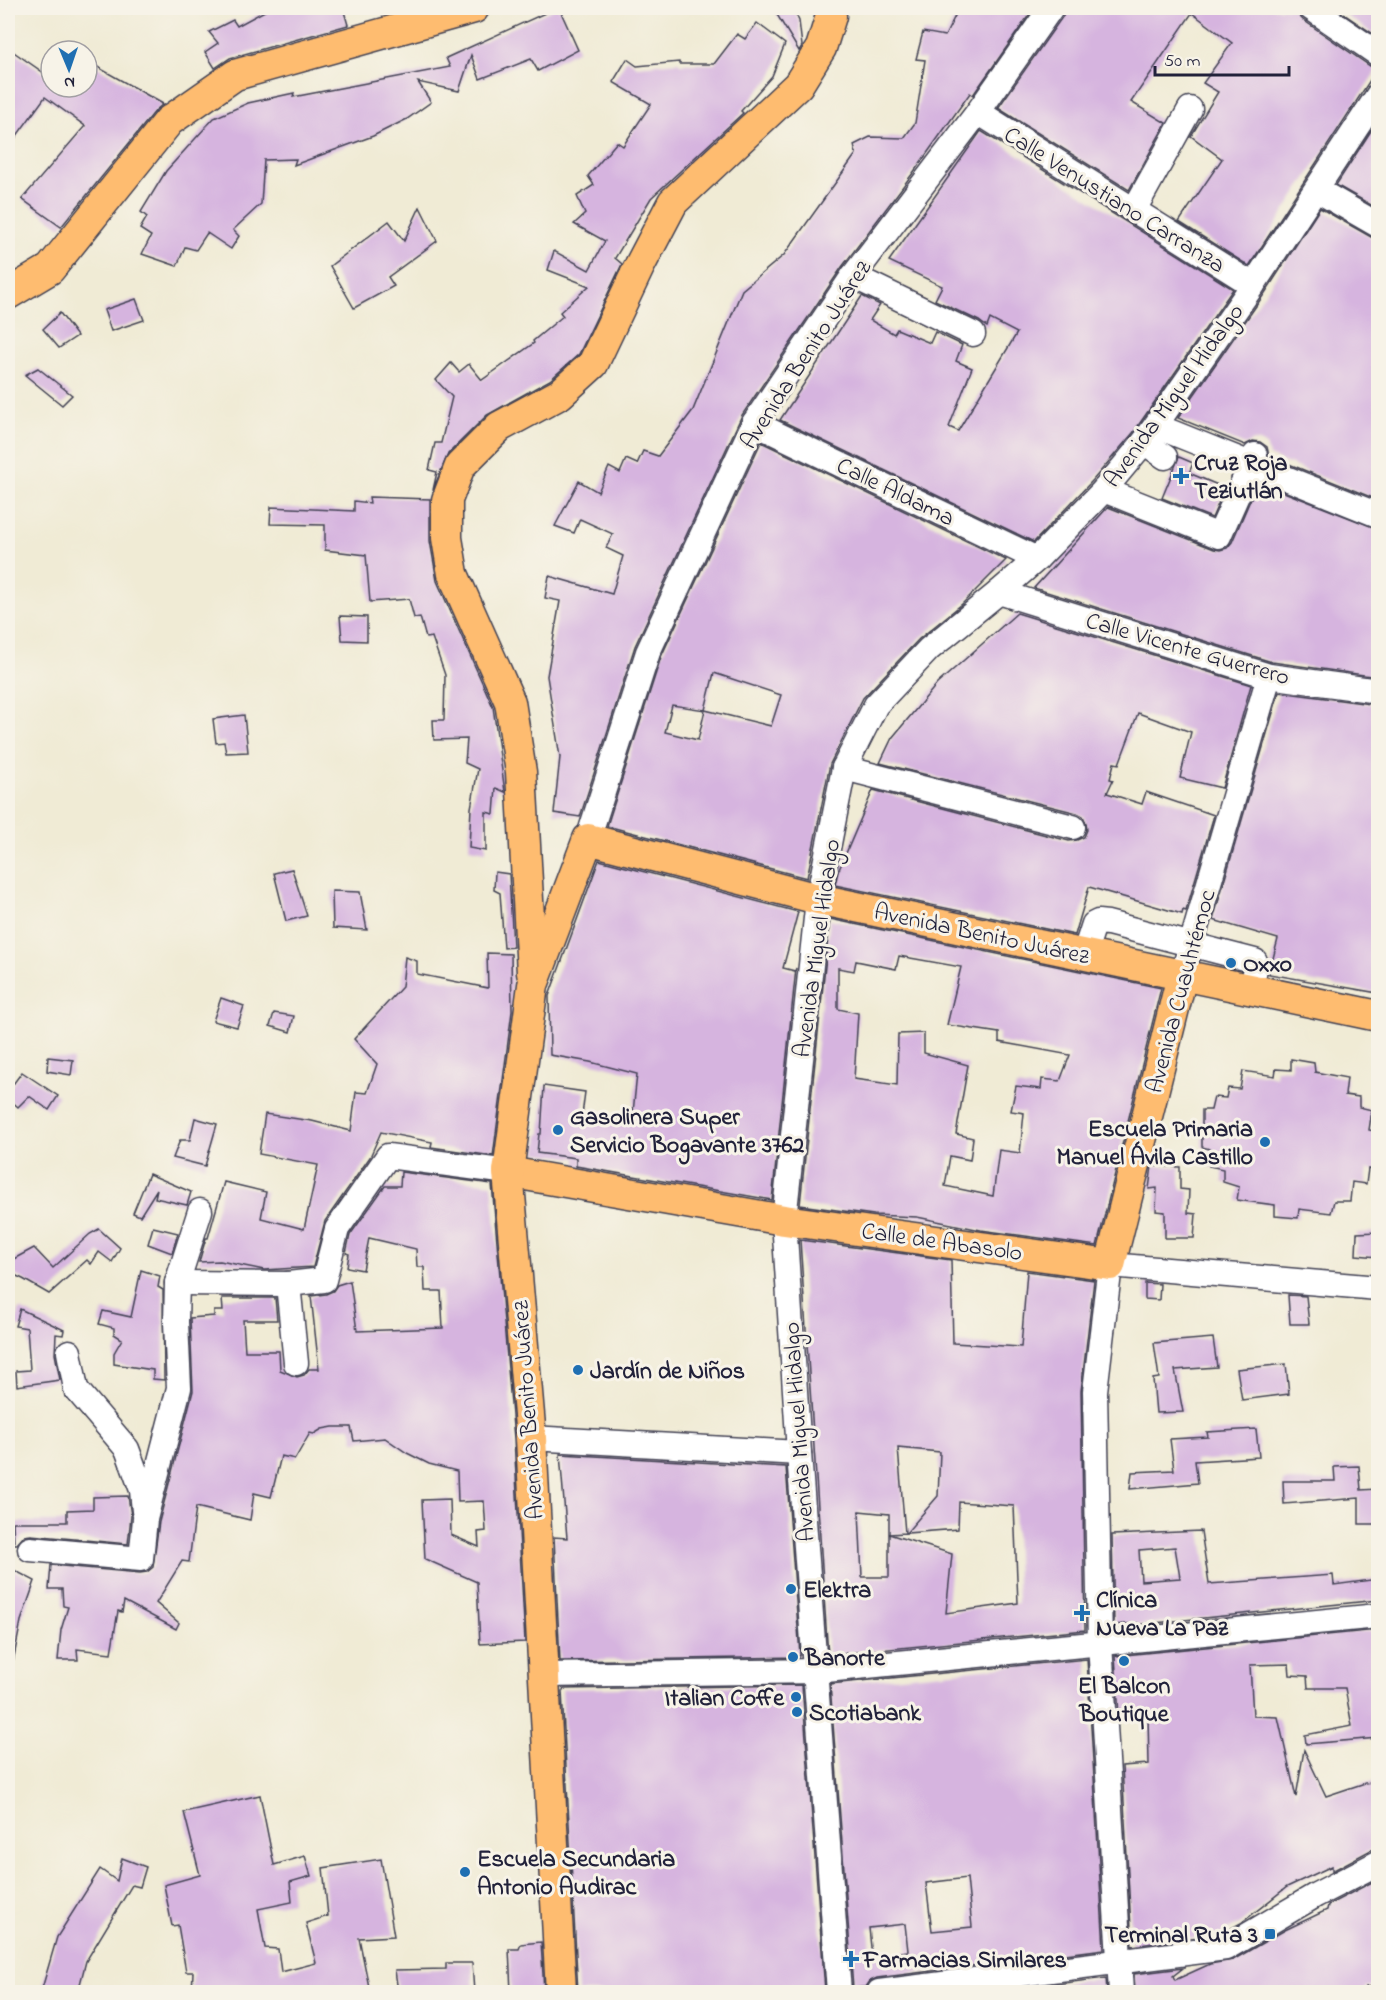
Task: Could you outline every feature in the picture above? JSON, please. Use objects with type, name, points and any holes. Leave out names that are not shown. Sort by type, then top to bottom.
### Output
[{"type":"main road","points":[[8,294],[50,269],[169,121],[235,75],[474,8]]},
{"type":"main road","points":[[533,985],[521,772],[510,702],[453,574],[447,538],[447,500],[460,466],[499,427],[560,394],[593,364],[673,202],[798,85],[821,48],[831,16],[830,8]]},
{"type":"main road","name":"Avenida Benito Juárez","points":[[561,1992],[531,1437],[508,1172],[533,985],[588,839],[818,899],[1378,1016]]},
{"type":"main road","name":"Avenida Cuauhtémoc","points":[[1110,1264],[1182,976]]},
{"type":"main road","name":"Calle de Abasolo","points":[[508,1172],[784,1220],[1110,1264]]},
{"type":"street","name":"Avenida Benito Juárez","points":[[588,839],[648,652],[754,423],[853,276],[978,112],[1052,8]]},
{"type":"street","points":[[1311,8],[1378,54]]},
{"type":"street","name":"Avenida Miguel Hidalgo","points":[[839,1992],[784,1220],[818,899],[844,768],[876,705],[929,649],[1037,559],[1105,488],[1153,429],[1317,190],[1378,95]]},
{"type":"street","points":[[1134,210],[1190,109]]},
{"type":"street","name":"Calle Venustiano Carranza","points":[[978,112],[1253,285]]},
{"type":"street","points":[[1317,190],[1378,225]]},
{"type":"street","points":[[853,276],[973,334]]},
{"type":"street","name":"Calle Aldama","points":[[754,423],[1037,559]]},
{"type":"street","points":[[1153,429],[1165,457]]},
{"type":"street","points":[[1153,429],[1250,459],[1378,505]]},
{"type":"street","points":[[1250,459],[1378,515]]},
{"type":"street","points":[[1105,488],[1218,533],[1250,459]]},
{"type":"street","name":"Calle Vicente Guerrero","points":[[999,592],[1269,676],[1378,691]]},
{"type":"street","name":"Avenida Cuauhtémoc","points":[[1182,976],[1269,676]]},
{"type":"street","points":[[844,768],[1073,827]]},
{"type":"street","points":[[1084,955],[1094,924],[1108,923],[1255,961],[1250,990]]},
{"type":"street","points":[[177,1283],[288,1284],[324,1280],[337,1229],[388,1156],[508,1172]]},
{"type":"street","points":[[30,1549],[141,1559],[145,1519],[179,1388],[177,1283],[200,1211]]},
{"type":"street","name":"Avenida Cuauhtémoc","points":[[1110,1264],[1095,1391],[1100,1643],[1121,1992]]},
{"type":"street","name":"Calle de Abasolo","points":[[1110,1264],[1378,1288]]},
{"type":"street","points":[[288,1284],[296,1363]]},
{"type":"street","points":[[69,1352],[76,1389],[127,1449],[142,1490],[145,1519]]},
{"type":"street","points":[[531,1437],[799,1453]]},
{"type":"street","points":[[544,1675],[816,1671],[1378,1616]]},
{"type":"street","points":[[879,1992],[1226,1948],[1316,1894],[1378,1863]]},
{"type":"building","points":[[270,8],[343,8],[348,25],[230,58],[215,68],[205,52],[218,43],[209,32],[233,20],[237,26]]},
{"type":"building","points":[[559,8],[578,50],[538,71],[531,59],[480,79],[471,55],[459,91],[418,82],[431,102],[407,119],[373,136],[294,165],[296,159],[264,160],[261,204],[233,230],[239,236],[231,249],[207,233],[196,250],[185,247],[177,266],[142,254],[151,236],[140,229],[147,217],[141,212],[166,171],[214,118],[248,103],[294,93],[293,97],[450,67],[446,58]]},
{"type":"building","points":[[773,8],[793,8],[799,21],[802,46],[799,51]]},
{"type":"building","points":[[959,8],[1034,8],[973,95],[970,93],[842,267],[742,415],[635,646],[580,817],[554,813],[560,757],[547,676],[560,601],[545,598],[549,576],[612,594],[623,556],[606,548],[613,534],[580,519],[574,533],[555,526],[579,481],[598,492],[609,467],[620,473],[626,459],[637,464],[643,451],[658,456],[693,410],[742,290],[784,255],[856,154],[854,145],[870,137],[904,138],[915,123],[925,60],[916,59],[923,32],[945,36]]},
{"type":"building","points":[[1065,8],[1297,8],[1298,15],[1303,20],[1370,66],[1378,68],[1249,266],[1179,222],[1222,159],[1191,136],[1218,92],[1203,83],[1232,43],[1192,13],[1131,102],[1166,123],[1129,190],[998,108],[1063,16]]},
{"type":"building","points":[[1335,8],[1378,8],[1378,37]]},
{"type":"building","points":[[757,23],[785,44],[772,76],[741,111],[743,113],[651,198],[615,258],[622,264],[579,354],[550,380],[487,415],[448,454],[433,490],[437,472],[429,470],[435,443],[441,443],[452,397],[436,380],[451,363],[459,372],[469,364],[482,380],[534,343],[533,341],[563,316],[560,312],[589,286],[548,270],[554,251],[589,270],[605,241],[574,224],[585,214],[577,196],[594,185],[588,176],[617,142],[623,146],[651,104],[613,82],[627,59],[637,66],[679,62],[679,64],[714,64],[737,34],[745,39]]},
{"type":"building","points":[[8,48],[39,70],[39,99],[44,99],[8,148]]},
{"type":"building","points":[[99,68],[163,104],[61,227],[22,199],[85,126],[48,99],[99,99]]},
{"type":"building","points":[[1378,120],[1378,209],[1336,185]]},
{"type":"building","points":[[981,131],[1233,289],[1133,433],[1093,480],[1034,542],[780,420],[862,296],[880,305],[870,320],[894,334],[897,329],[930,343],[935,332],[962,345],[956,361],[972,368],[949,427],[958,431],[1017,333],[990,319],[987,327],[935,300],[942,286],[889,261]]},
{"type":"building","points":[[420,207],[437,241],[388,277],[394,286],[354,308],[330,266],[389,221],[404,241]]},
{"type":"building","points":[[1320,208],[1378,239],[1378,500],[1269,456],[1267,447],[1260,442],[1253,441],[1245,445],[1178,418],[1265,293]]},
{"type":"building","points":[[136,299],[144,320],[111,331],[104,310]]},
{"type":"building","points":[[60,313],[77,336],[59,348],[43,329]]},
{"type":"building","points":[[38,368],[72,395],[62,405],[25,375]]},
{"type":"building","points":[[761,442],[1006,560],[962,604],[919,639],[863,698],[830,764],[807,878],[607,826],[661,657]],"holes":[[[714,673],[781,695],[771,726],[705,710]],[[672,705],[705,710],[698,740],[665,732]]]},
{"type":"building","points":[[1179,457],[1193,463],[1189,473],[1225,488],[1212,518],[1162,498]]},
{"type":"building","points":[[1258,482],[1378,529],[1378,677],[1272,662],[1034,588],[1108,507],[1214,549],[1227,548],[1232,542]]},
{"type":"building","points":[[369,497],[430,499],[430,541],[437,581],[493,707],[505,792],[496,788],[494,814],[486,812],[486,851],[469,848],[471,808],[478,769],[465,763],[467,739],[434,740],[433,720],[444,720],[445,675],[432,637],[426,638],[420,617],[414,618],[409,599],[370,602],[366,555],[325,550],[325,525],[270,524],[271,507],[354,511],[354,501],[370,503]]},
{"type":"building","points":[[1017,613],[1251,685],[1222,788],[1180,778],[1191,732],[1138,713],[1119,764],[1114,763],[1110,779],[1113,780],[1107,793],[1142,804],[1146,792],[1214,815],[1186,911],[1183,910],[1182,914],[1089,887],[1075,935],[835,885],[838,872],[873,790],[1069,841],[1084,837],[1087,830],[1086,823],[1083,816],[1077,813],[880,763],[892,738],[937,684]]},
{"type":"building","points":[[340,616],[367,617],[367,641],[342,640]]},
{"type":"building","points":[[1279,692],[1378,705],[1378,993],[1269,974],[1278,939],[1213,920]]},
{"type":"building","points":[[244,715],[248,752],[226,753],[224,742],[216,743],[213,719]]},
{"type":"building","points":[[599,860],[798,912],[783,968],[795,971],[796,968],[772,1200],[576,1166],[576,1158],[537,1153],[539,1134],[541,1134],[544,1086],[585,1092],[582,1115],[632,1122],[637,1074],[550,1055],[549,996]]},
{"type":"building","points":[[292,869],[307,916],[286,921],[274,873]]},
{"type":"building","points":[[495,872],[509,874],[513,947],[504,948],[500,893],[494,890]]},
{"type":"building","points":[[332,891],[360,892],[367,930],[333,928]]},
{"type":"building","points":[[830,919],[1161,988],[1097,1246],[981,1230],[917,1217],[874,1215],[800,1205]],"holes":[[[899,956],[961,967],[947,1025],[999,1033],[999,1042],[1070,1055],[1060,1081],[1042,1079],[1041,1089],[1016,1086],[1011,1111],[1024,1113],[1020,1153],[999,1150],[993,1196],[945,1186],[950,1156],[970,1160],[973,1138],[956,1134],[968,1065],[924,1053],[924,1033],[898,1034],[897,1085],[854,1079],[858,1013],[838,1009],[838,968],[854,971],[856,961],[896,969]]]},
{"type":"building","points":[[487,953],[511,954],[512,1011],[493,1156],[431,1147],[432,1142],[381,1132],[370,1157],[325,1221],[313,1267],[264,1270],[220,1261],[199,1262],[224,1182],[266,1192],[261,1218],[304,1229],[318,1165],[259,1154],[265,1114],[312,1121],[351,1131],[356,1092],[367,1093],[377,1064],[354,1039],[402,987],[405,957],[417,961],[417,974],[488,988]]},
{"type":"building","points":[[221,998],[244,1006],[237,1027],[213,1021]]},
{"type":"building","points":[[274,1013],[294,1016],[290,1032],[270,1026]]},
{"type":"building","points":[[48,1057],[73,1060],[71,1075],[47,1071]]},
{"type":"building","points":[[1291,1059],[1314,1063],[1315,1072],[1347,1078],[1345,1095],[1359,1097],[1359,1107],[1372,1110],[1369,1130],[1378,1132],[1378,1171],[1368,1169],[1366,1184],[1352,1182],[1350,1201],[1334,1201],[1331,1213],[1299,1209],[1298,1218],[1275,1216],[1275,1205],[1237,1200],[1239,1187],[1223,1182],[1223,1169],[1209,1166],[1210,1149],[1202,1147],[1202,1110],[1211,1110],[1214,1097],[1226,1098],[1228,1088],[1240,1089],[1243,1071],[1275,1076],[1276,1069],[1291,1070]]},
{"type":"building","points":[[22,1072],[58,1096],[49,1110],[29,1096],[18,1107],[8,1098],[8,1091]]},
{"type":"building","points":[[195,1118],[217,1124],[205,1166],[173,1158],[180,1140],[190,1140]]},
{"type":"building","points":[[1152,1166],[1180,1167],[1180,1189],[1189,1190],[1188,1213],[1196,1214],[1194,1238],[1165,1238],[1165,1212],[1156,1211],[1157,1188],[1149,1189]]},
{"type":"building","points":[[401,1172],[492,1184],[514,1439],[525,1642],[480,1644],[477,1582],[425,1559],[422,1500],[450,1499],[451,1535],[479,1547],[478,1532],[486,1531],[484,1501],[458,1502],[457,1471],[429,1464],[385,1438],[354,1441],[351,1427],[333,1427],[322,1429],[314,1434],[310,1433],[295,1459],[281,1456],[271,1497],[254,1493],[250,1520],[196,1507],[189,1562],[182,1561],[156,1603],[179,1623],[176,1629],[124,1601],[122,1612],[118,1611],[111,1653],[77,1649],[78,1660],[58,1660],[61,1630],[68,1607],[63,1606],[62,1589],[49,1589],[51,1565],[140,1573],[147,1572],[153,1567],[159,1522],[193,1391],[190,1318],[214,1316],[214,1311],[223,1311],[222,1298],[275,1298],[277,1320],[243,1320],[245,1351],[279,1351],[280,1370],[297,1377],[304,1375],[309,1369],[319,1369],[311,1296],[326,1294],[333,1291],[337,1285],[350,1281],[357,1331],[443,1328],[441,1291],[425,1291],[424,1267],[417,1267],[416,1249],[369,1238],[363,1270],[347,1267],[349,1254],[346,1253],[350,1235],[385,1186],[400,1186]]},
{"type":"building","points":[[149,1174],[191,1192],[187,1205],[155,1198],[157,1189],[140,1216],[133,1213]]},
{"type":"building","points":[[153,1227],[178,1233],[172,1253],[148,1244]]},
{"type":"building","points":[[99,1229],[120,1248],[112,1262],[99,1252],[91,1264],[87,1260],[49,1294],[8,1272],[8,1262],[34,1248],[53,1268],[90,1234]]},
{"type":"building","points":[[1378,1232],[1378,1257],[1356,1255],[1357,1233]]},
{"type":"building","points":[[800,1240],[951,1260],[953,1343],[1021,1347],[1027,1271],[1094,1280],[1081,1391],[1085,1630],[828,1655]],"holes":[[[898,1448],[940,1452],[938,1496],[906,1533],[958,1529],[959,1502],[1014,1506],[1018,1603],[946,1613],[952,1554],[889,1534],[905,1533]],[[859,1511],[889,1514],[889,1577],[862,1577]]]},
{"type":"building","points":[[141,1270],[160,1276],[158,1287],[163,1290],[164,1380],[153,1379],[153,1370],[114,1364],[114,1353],[122,1339],[114,1334],[114,1328],[99,1324],[103,1311],[131,1317]]},
{"type":"building","points":[[1145,1283],[1160,1284],[1159,1300],[1145,1299]]},
{"type":"building","points":[[1288,1295],[1306,1296],[1309,1324],[1290,1324]]},
{"type":"building","points":[[20,1309],[64,1330],[63,1335],[56,1334],[55,1354],[60,1380],[17,1386],[16,1371],[30,1370],[27,1328],[15,1326]]},
{"type":"building","points":[[1213,1338],[1217,1367],[1175,1370],[1183,1412],[1156,1413],[1153,1379],[1159,1378],[1154,1343]]},
{"type":"building","points":[[1286,1364],[1289,1394],[1242,1400],[1237,1369]]},
{"type":"building","points":[[1256,1429],[1259,1457],[1195,1461],[1198,1483],[1130,1489],[1132,1472],[1174,1470],[1170,1439],[1208,1437],[1207,1432]]},
{"type":"building","points":[[560,1454],[786,1467],[800,1655],[798,1657],[560,1661],[554,1537],[567,1538]]},
{"type":"building","points":[[1359,1466],[1361,1490],[1378,1489],[1378,1524],[1359,1524],[1359,1498],[1284,1504],[1283,1481],[1335,1481],[1334,1467]]},
{"type":"building","points":[[128,1496],[131,1516],[128,1544],[31,1535],[24,1536],[17,1544],[14,1544],[13,1522],[67,1522],[67,1510],[93,1509],[93,1497]]},
{"type":"building","points":[[1201,1531],[1209,1584],[1333,1575],[1334,1585],[1378,1579],[1378,1600],[1135,1625],[1138,1623],[1114,1625],[1112,1535]],"holes":[[[1175,1547],[1180,1578],[1141,1581],[1139,1550]]]},
{"type":"building","points":[[8,1567],[35,1581],[21,1621],[13,1662],[8,1662]]},
{"type":"building","points":[[1378,1630],[1378,1738],[1306,1744],[1305,1735],[1352,1726],[1345,1688],[1308,1688],[1307,1676],[1290,1675],[1289,1664],[1250,1665],[1253,1716],[1278,1717],[1296,1797],[1304,1750],[1326,1796],[1378,1781],[1378,1849],[1371,1850],[1332,1871],[1332,1866],[1287,1887],[1241,1923],[1221,1934],[1132,1946],[1122,1766],[1149,1764],[1148,1714],[1119,1715],[1115,1656]]},
{"type":"building","points":[[1087,1659],[1104,1949],[877,1978],[870,1981],[866,1987],[853,1988],[830,1684]],"holes":[[[967,1878],[972,1927],[932,1931],[926,1883]],[[905,1924],[908,1951],[872,1957],[869,1928]]]},
{"type":"building","points":[[802,1685],[825,1991],[578,1992],[562,1691],[564,1689]]},
{"type":"building","points":[[260,1795],[274,1865],[305,1856],[311,1876],[290,1882],[292,1902],[258,1909],[265,1948],[278,1949],[281,1972],[316,1963],[306,1923],[328,1916],[323,1868],[381,1859],[394,1936],[359,1938],[370,1992],[192,1992],[193,1972],[186,1972],[178,1925],[172,1926],[164,1885],[200,1875],[184,1812]]},
{"type":"building","points":[[122,1858],[146,1867],[140,1887],[132,1885],[86,1961],[78,1992],[41,1992],[57,1937],[100,1869],[117,1881]]},
{"type":"building","points":[[1378,1879],[1378,1986],[1366,1987],[1366,1992],[1135,1992],[1134,1974],[1183,1968],[1173,1976],[1175,1980],[1210,1964],[1233,1960],[1285,1930],[1327,1910],[1328,1905]]},
{"type":"building","points":[[541,1942],[544,1992],[511,1992],[509,1949],[519,1949],[521,1944]]},
{"type":"building","points":[[446,1963],[472,1963],[474,1992],[398,1992],[395,1970],[446,1969]]},
{"type":"building","points":[[1106,1978],[1107,1992],[988,1992]]},
{"type":"place","name":"Cruz Roja Teziutlán","points":[[1181,476]]},
{"type":"place","name":"Oxxo","points":[[1231,963]]},
{"type":"place","name":"Gasolinera Super Servicio Bogavante 3762","points":[[558,1130]]},
{"type":"place","name":"Escuela Primaria Manuel Ávila Castillo","points":[[1265,1142]]},
{"type":"place","name":"Jardín de Niños","points":[[578,1370]]},
{"type":"place","name":"Elektra","points":[[791,1589]]},
{"type":"place","name":"Clínica Nueva La Paz","points":[[1082,1613]]},
{"type":"place","name":"Banorte","points":[[793,1657]]},
{"type":"place","name":"El Balcon Boutique","points":[[1124,1661]]},
{"type":"place","name":"Italian Coffe","points":[[796,1697]]},
{"type":"place","name":"Scotiabank","points":[[797,1712]]},
{"type":"place","name":"Escuela Secundaria Antonio Audirac","points":[[465,1872]]},
{"type":"place","name":"Terminal Ruta 3","points":[[1270,1934]]},
{"type":"place","name":"Farmacias Similares","points":[[851,1959]]}]
